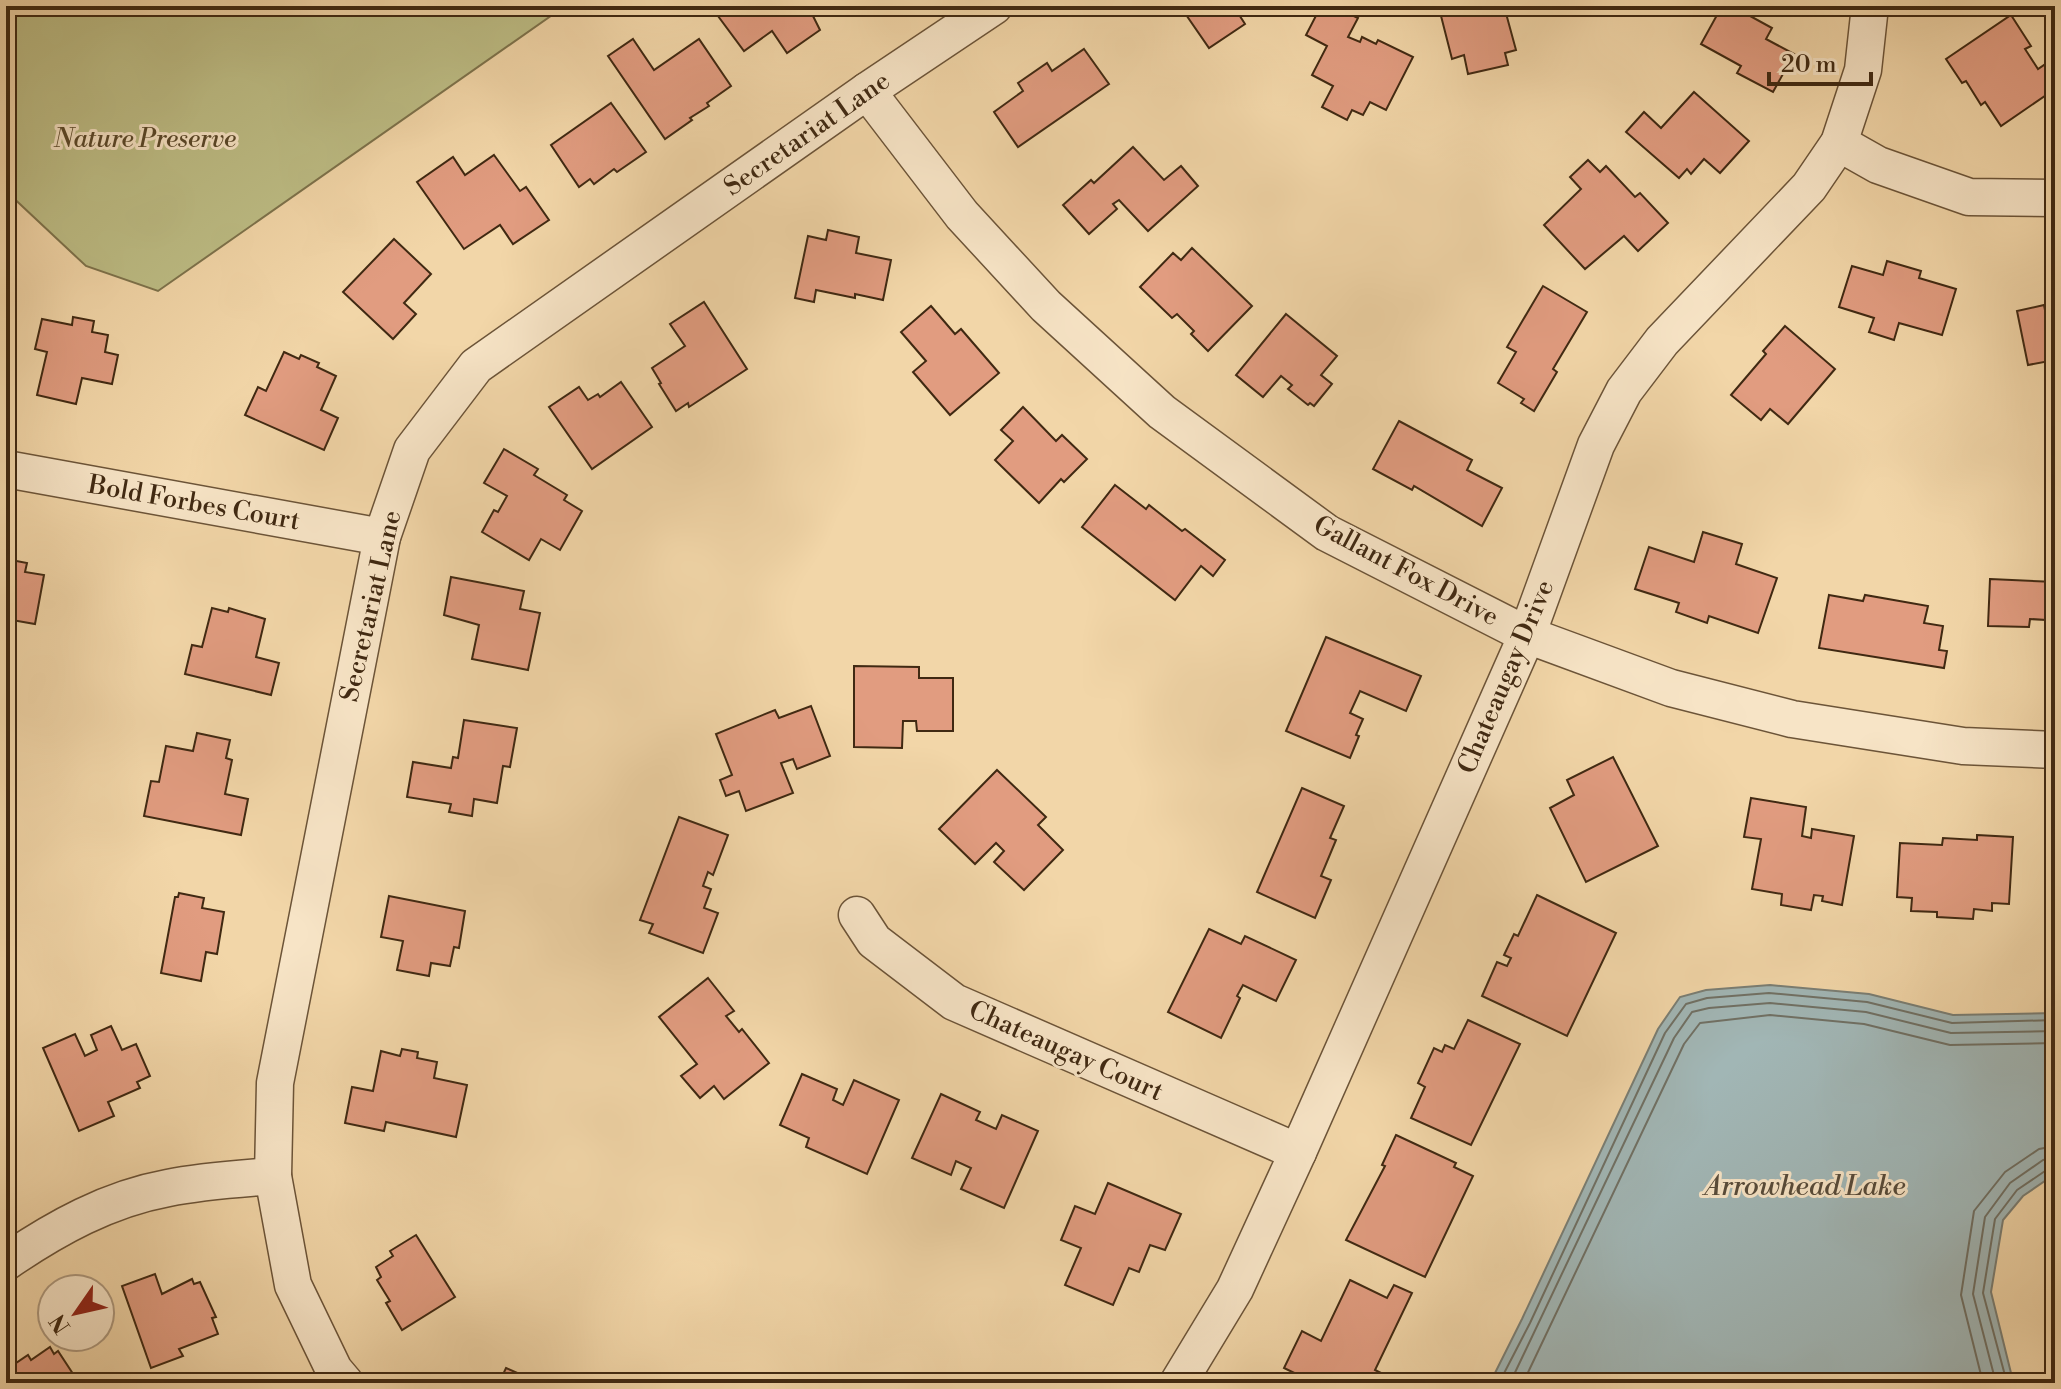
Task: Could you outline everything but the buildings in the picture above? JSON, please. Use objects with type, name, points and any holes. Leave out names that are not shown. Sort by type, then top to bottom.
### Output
[{"type":"street","name":"Secretariat Lane","points":[[345,1383],[334,1370],[293,1285],[273,1176],[275,1083],[382,537],[412,450],[476,366],[867,91],[994,6]]},
{"type":"street","name":"Chateaugay Drive","points":[[1178,1383],[1235,1289],[1298,1152],[1527,635],[1596,445],[1624,391],[1662,341],[1809,187],[1839,143],[1863,70],[1870,6]]},
{"type":"street","name":"Gallant Fox Drive","points":[[867,91],[962,215],[1046,306],[1162,412],[1327,533],[1527,635],[1671,688],[1792,719],[1963,746],[2055,750]]},
{"type":"street","points":[[1839,143],[1878,165],[1969,197],[2055,198]]},
{"type":"street","name":"Bold Forbes Court","points":[[6,469],[382,537]]},
{"type":"street","name":"Chateaugay Court","points":[[857,915],[874,941],[954,1002],[1298,1152]]},
{"type":"street","points":[[6,1262],[60,1227],[130,1198],[201,1182],[273,1176]]},
{"type":"green space","name":"Nature Preserve","points":[[6,6],[565,6],[158,291],[86,266],[6,191]]},
{"type":"water","name":"Arrowhead Lake","points":[[1770,985],[1869,994],[1953,1015],[2055,1013],[2055,1174],[2023,1196],[2003,1220],[1991,1292],[2012,1377],[2017,1383],[1490,1383],[1658,1029],[1680,997],[1706,990]]}]
